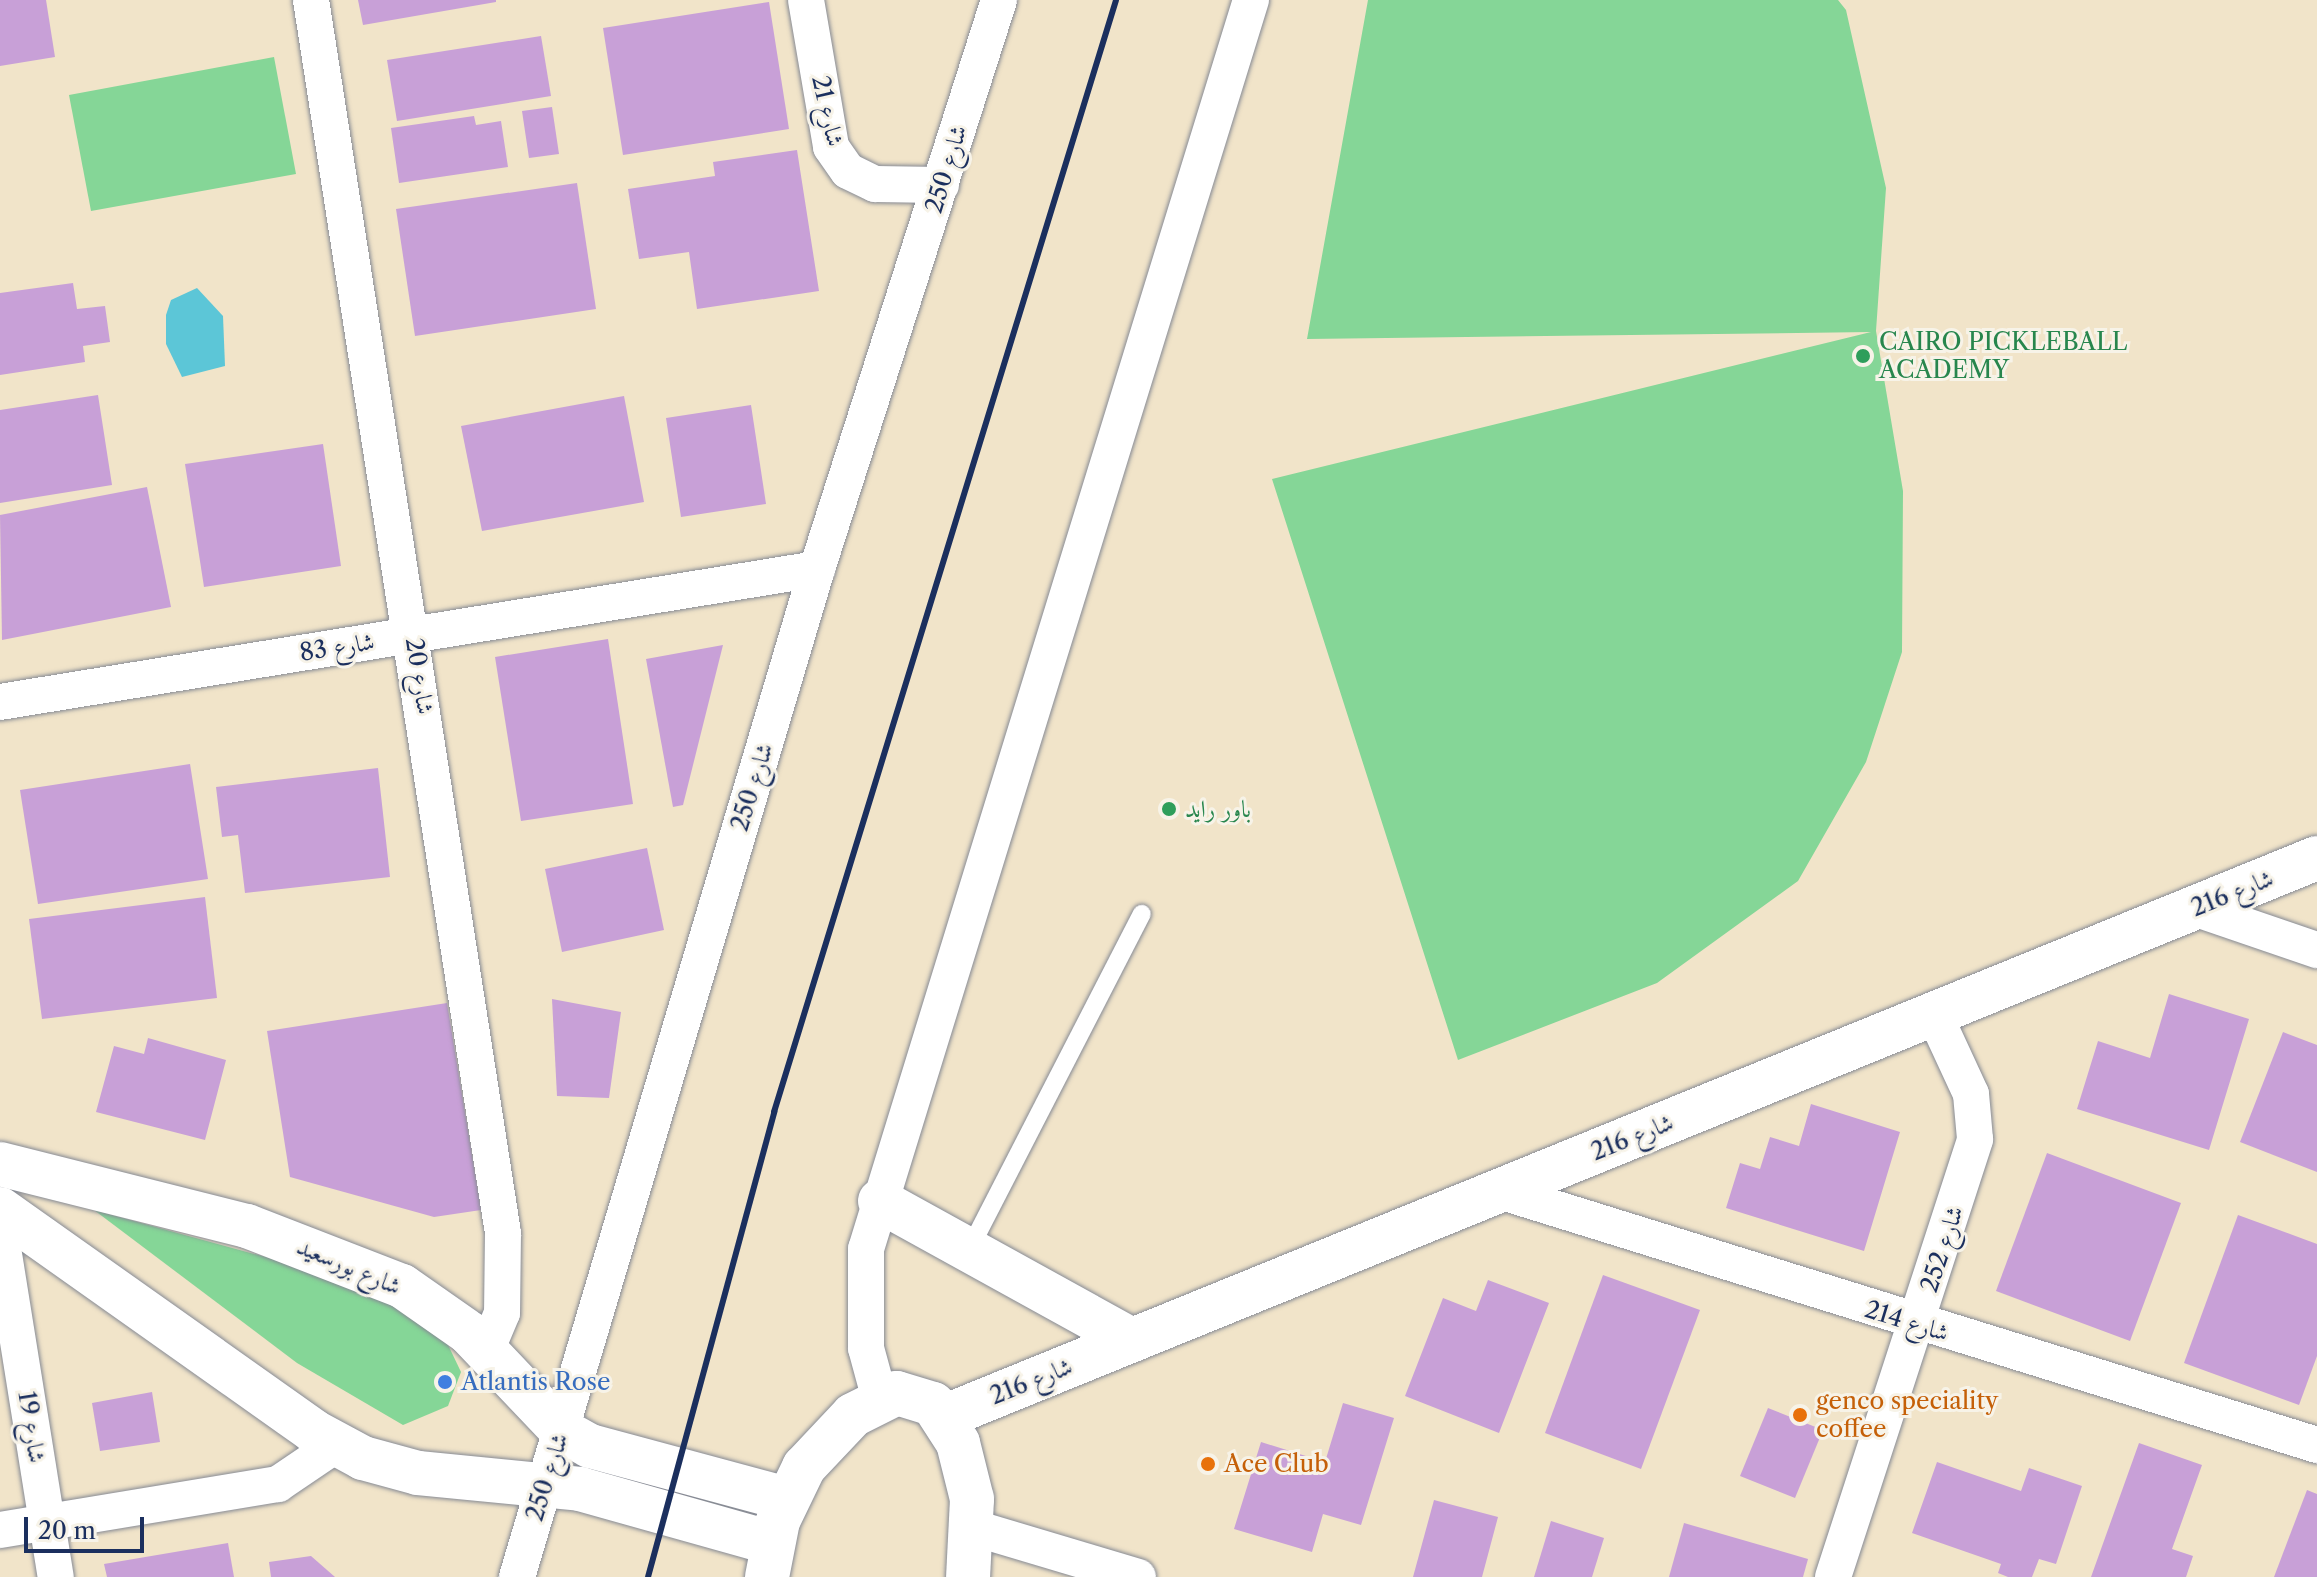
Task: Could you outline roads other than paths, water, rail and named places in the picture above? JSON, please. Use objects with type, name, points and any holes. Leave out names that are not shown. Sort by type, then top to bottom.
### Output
[{"type":"main road","name":"شارع 216","points":[[946,1416],[2317,858]]},
{"type":"main road","name":"شارع بورسعيد","points":[[0,1164],[247,1226],[402,1286],[486,1351],[561,1430],[590,1446],[786,1499]]},
{"type":"main road","points":[[880,1201],[1132,1340]]},
{"type":"main road","points":[[0,1209],[337,1444],[418,1473],[545,1484],[770,1560],[786,1499],[827,1438],[879,1396],[915,1395],[946,1416],[966,1470],[974,1528],[968,1577]]},
{"type":"street","name":"شارع 20","points":[[311,0],[414,634],[505,1246],[502,1313],[486,1351]]},
{"type":"street","name":"شارع 21","points":[[806,0],[831,147],[839,159],[875,184],[941,185]]},
{"type":"street","name":"شارع 250","points":[[517,1577],[817,569],[999,0]]},
{"type":"street","points":[[879,1396],[862,1298],[880,1201],[1251,0]]},
{"type":"street","name":"شارع 83","points":[[0,702],[817,569]]},
{"type":"street","points":[[2194,908],[2317,950]]},
{"type":"street","name":"شارع 252","points":[[1833,1577],[1918,1324],[1975,1139],[1971,1094],[1934,1014]]},
{"type":"street","name":"شارع 214","points":[[1499,1191],[1918,1324],[2317,1445]]},
{"type":"street","name":"شارع 19","points":[[0,1229],[56,1577]]},
{"type":"street","points":[[0,1530],[278,1484],[337,1444]]},
{"type":"street","points":[[974,1528],[1138,1577]]},
{"type":"lane","points":[[969,1250],[1142,914]]},
{"type":"water","points":[[197,288],[223,316],[225,366],[182,377],[166,344],[166,315],[171,300]]},
{"type":"railway","points":[[648,1577],[774,1112],[1116,0]]},
{"type":"place","name":"CAIRO PICKLEBALL ACADEMY","points":[[1863,356]]},
{"type":"place","name":"باور رايد","points":[[1169,809]]},
{"type":"place","name":"Atlantis Rose","points":[[445,1382]]},
{"type":"place","name":"genco speciality coffee","points":[[1800,1415]]},
{"type":"place","name":"Ace Club","points":[[1208,1464]]}]
